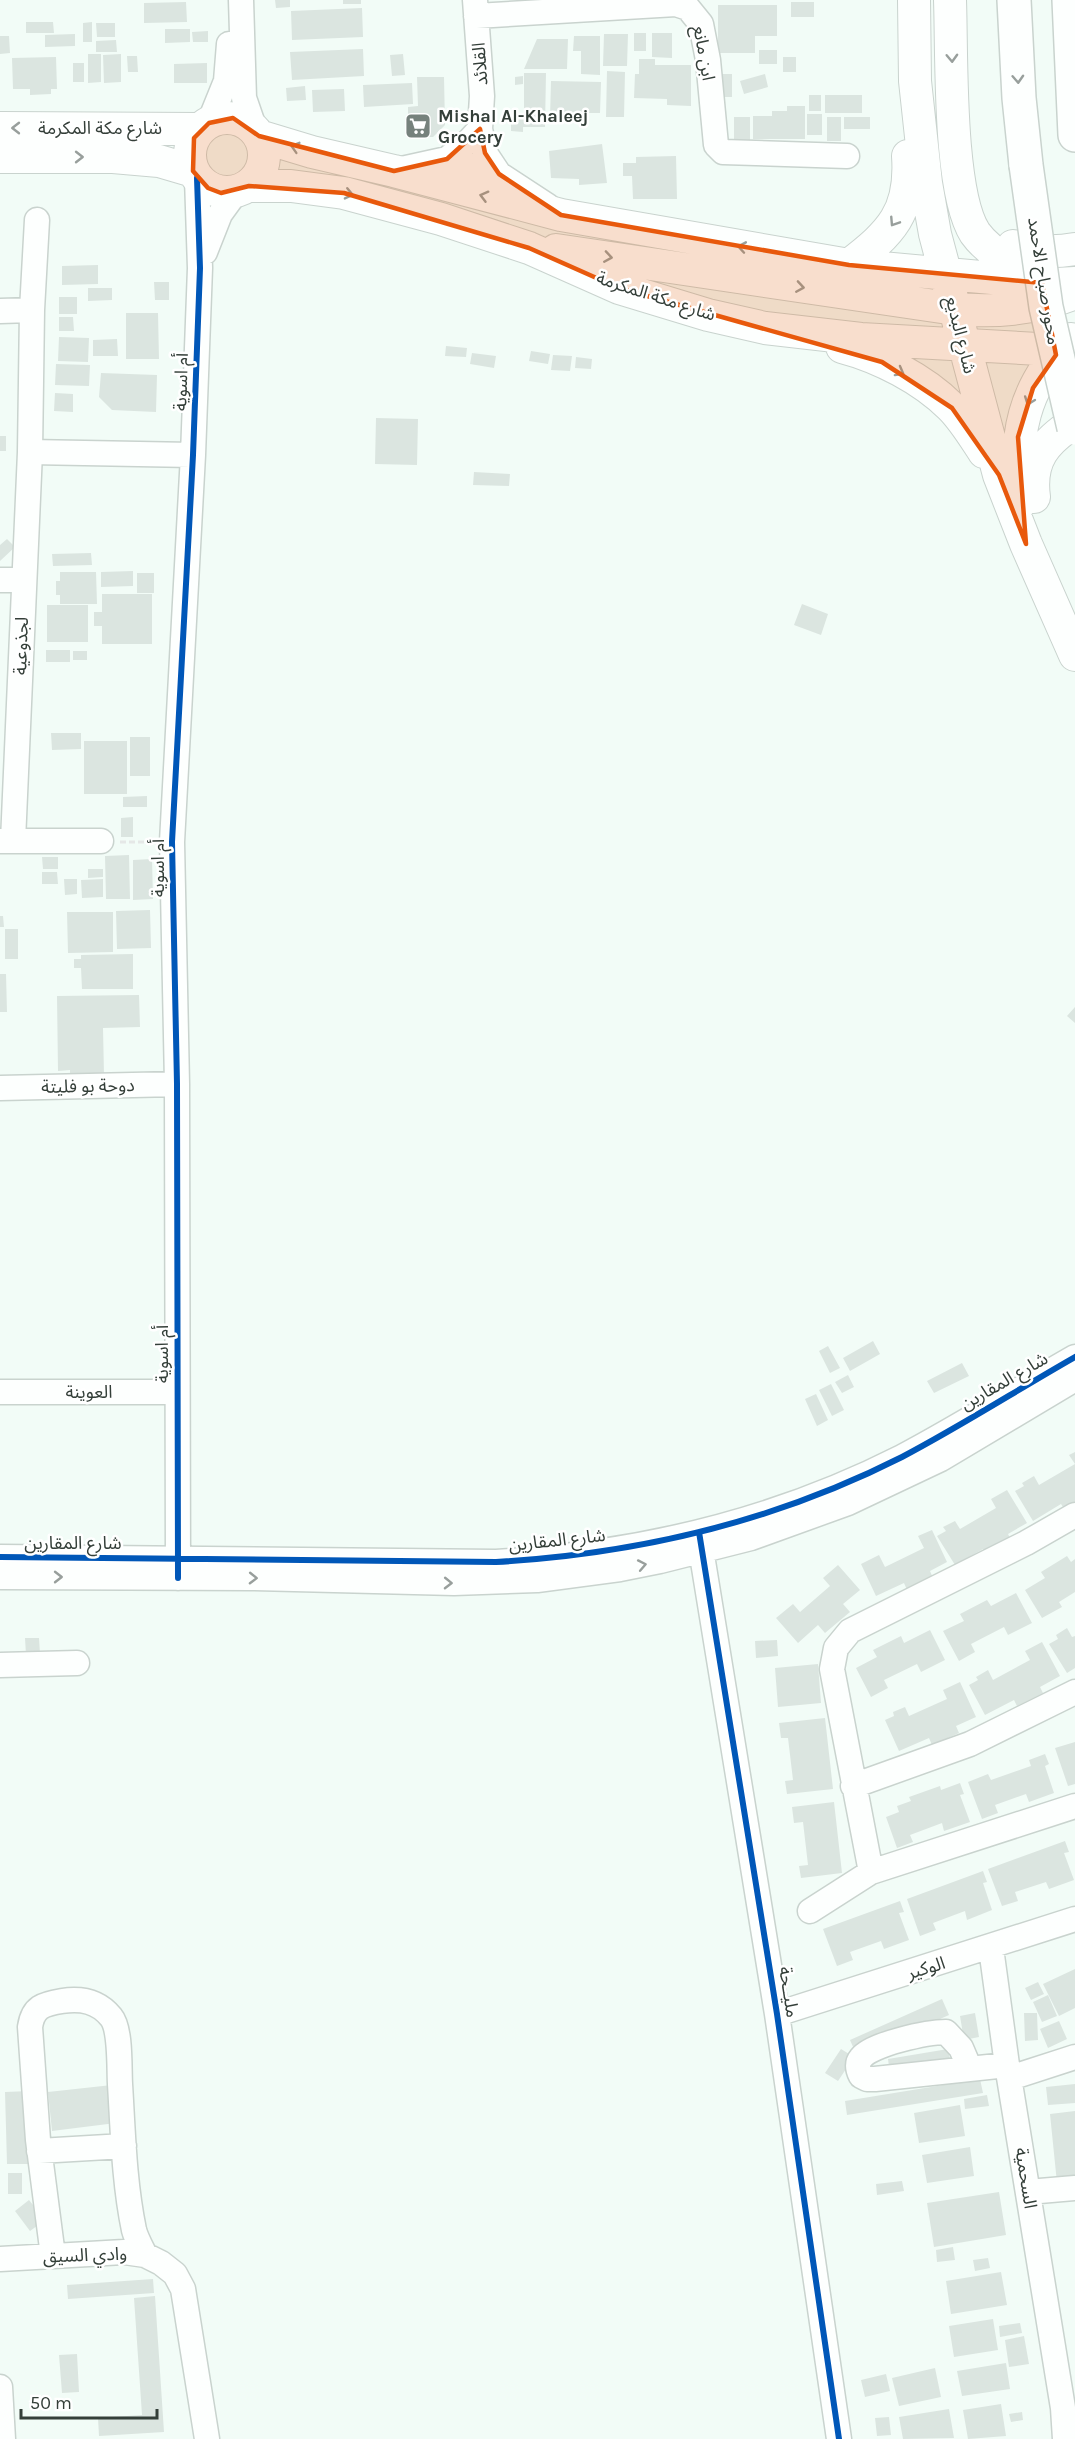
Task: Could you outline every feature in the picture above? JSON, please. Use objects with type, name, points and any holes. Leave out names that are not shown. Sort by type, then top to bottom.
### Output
[{"type":"highway","name":"محور صباح الاحمد","points":[[1014,0],[1019,98],[1046,307],[1075,431]]},
{"type":"highway","points":[[1069,0],[1075,135]]},
{"type":"main road","points":[[849,265],[873,246],[894,224],[908,196],[902,75],[903,14],[907,0]]},
{"type":"main road","name":"شارع البديع","points":[[914,0],[915,81],[924,172],[935,234],[955,275],[955,309],[999,475],[1026,544],[1075,655]]},
{"type":"main road","points":[[950,0],[955,141],[960,191],[975,232],[990,248],[1017,267],[1071,289]]},
{"type":"main road","points":[[257,133],[264,148],[264,162],[259,175],[242,189],[221,192],[208,188],[195,175],[190,160],[190,149],[194,138],[205,126],[220,119],[233,118],[245,123],[257,133],[312,152],[561,215],[849,265],[1071,289]]},
{"type":"main road","name":"شارع مكة المكرمة","points":[[0,129],[205,126]]},
{"type":"main road","name":"شارع مكة المكرمة","points":[[0,157],[113,157],[159,161],[195,175]]},
{"type":"main road","name":"شارع مكة المكرمة","points":[[242,189],[291,186],[344,192],[441,219],[529,248],[619,288],[708,315],[765,328],[861,339],[966,346],[1071,343]]},
{"type":"main road","points":[[968,215],[987,232],[1008,245],[1033,252],[1075,249]]},
{"type":"main road","points":[[529,248],[603,256],[955,309],[1005,311],[1028,308],[1071,289]]},
{"type":"main road","points":[[955,275],[1028,308],[1071,343],[1033,388],[1018,437],[1017,471],[1026,544]]},
{"type":"main road","points":[[765,328],[847,349],[882,362],[931,390],[952,408],[999,475]]},
{"type":"main road","points":[[1051,601],[1032,482],[1039,456],[1055,435],[1075,422]]},
{"type":"street","points":[[205,126],[226,81],[233,0]]},
{"type":"street","points":[[242,0],[244,98],[257,133]]},
{"type":"street","name":"ابن مانع","points":[[476,8],[676,4],[688,8],[701,24],[708,60],[716,145],[723,152],[847,156]]},
{"type":"street","name":"القلائد","points":[[476,8],[482,96],[480,129],[485,153],[499,174],[561,215]]},
{"type":"street","points":[[394,171],[447,159],[480,129]]},
{"type":"street","points":[[447,159],[499,174]]},
{"type":"street","name":"أم اسوية","points":[[178,1568],[177,1084],[172,842],[193,455],[200,268],[195,175]]},
{"type":"street","name":"أم اسوية","points":[[200,268],[211,232],[220,214],[242,189]]},
{"type":"street","name":"لجذوعية","points":[[37,220],[24,580],[7,841],[101,842]]},
{"type":"street","points":[[0,311],[32,310]]},
{"type":"street","points":[[30,452],[193,455]]},
{"type":"street","points":[[0,580],[24,580]]},
{"type":"street","name":"دوحة بو فليتة","points":[[0,1088],[177,1084]]},
{"type":"street","name":"شارع المقارين","points":[[700,1542],[864,1475],[936,1439],[1075,1358]]},
{"type":"street","name":"شارع المقارين","points":[[0,1577],[178,1568],[496,1562],[584,1554],[639,1546],[700,1542],[800,1522],[895,1482],[941,1459],[1075,1379]]},
{"type":"street","name":"العوينة","points":[[0,1392],[177,1392]]},
{"type":"street","points":[[871,1872],[832,1670],[836,1648],[850,1631],[1026,1543],[1075,1515]]},
{"type":"street","name":"مليــحة","points":[[700,1542],[777,2014],[839,2439]]},
{"type":"street","name":"شارع المقارين","points":[[0,1557],[178,1568]]},
{"type":"street","points":[[0,1665],[77,1663]]},
{"type":"street","points":[[853,1786],[969,1744],[1075,1692]]},
{"type":"street","points":[[810,1911],[871,1872],[1075,1806]]},
{"type":"street","name":"الوكير","points":[[777,2014],[991,1948],[1075,1919]]},
{"type":"street","name":"السحمية","points":[[991,1948],[1028,2193],[1069,2407],[1065,2439]]},
{"type":"street","points":[[53,2256],[39,2151],[30,2027],[32,2015],[41,2006],[63,2001],[85,2000],[99,2005],[112,2018],[118,2043],[124,2146],[134,2232],[145,2254]]},
{"type":"street","points":[[969,2069],[1008,2072],[1075,2057]]},
{"type":"street","points":[[39,2151],[124,2146]]},
{"type":"street","points":[[1028,2193],[1075,2188]]},
{"type":"street","name":"وادي السيق","points":[[0,2259],[123,2252],[145,2254],[175,2274],[183,2289],[207,2439]]},
{"type":"street","points":[[0,2387],[3,2439]]},
{"type":"path","points":[[101,842],[172,842]]},
{"type":"highlighted area","points":[[233,118],[259,136],[394,171],[447,159],[480,129],[485,153],[499,174],[561,215],[849,265],[1042,283],[1056,355],[1033,388],[1018,437],[1026,544],[999,475],[952,408],[882,362],[619,288],[529,248],[344,193],[249,186],[221,193],[208,188],[193,171],[194,138],[209,123]]},
{"type":"building","points":[[275,0],[290,0],[290,7],[276,8]]},
{"type":"building","points":[[343,0],[361,0],[361,4],[343,4]]},
{"type":"building","points":[[186,2],[187,22],[144,23],[144,3]]},
{"type":"building","points":[[791,2],[814,2],[814,17],[791,17]]},
{"type":"building","points":[[718,5],[777,5],[777,36],[755,36],[755,53],[718,53]]},
{"type":"building","points":[[362,8],[363,37],[292,40],[291,11]]},
{"type":"building","points":[[26,22],[53,22],[54,33],[26,33]]},
{"type":"building","points":[[92,22],[92,42],[83,42],[83,23]]},
{"type":"building","points":[[96,23],[115,23],[115,37],[97,37]]},
{"type":"building","points":[[165,29],[190,29],[190,42],[165,43]]},
{"type":"building","points":[[208,31],[208,42],[193,42],[192,32]]},
{"type":"building","points":[[634,33],[646,33],[646,51],[634,51]]},
{"type":"building","points":[[652,33],[672,33],[672,58],[652,57]]},
{"type":"building","points":[[75,34],[75,46],[45,47],[45,35]]},
{"type":"building","points":[[604,34],[628,34],[627,66],[603,66]]},
{"type":"building","points":[[0,36],[9,36],[10,53],[0,54]]},
{"type":"building","points":[[574,36],[600,36],[600,75],[581,74],[581,51],[573,51]]},
{"type":"building","points":[[537,39],[568,39],[567,69],[524,69]]},
{"type":"building","points":[[116,40],[117,52],[96,52],[96,41]]},
{"type":"building","points":[[363,49],[364,76],[292,80],[290,52]]},
{"type":"building","points":[[759,50],[777,50],[777,64],[759,64]]},
{"type":"building","points":[[88,54],[101,54],[101,82],[88,83]]},
{"type":"building","points":[[121,54],[121,82],[104,83],[103,55]]},
{"type":"building","points":[[403,54],[405,75],[392,76],[390,55]]},
{"type":"building","points":[[127,56],[137,56],[138,72],[128,72]]},
{"type":"building","points":[[56,57],[57,89],[51,89],[51,94],[30,95],[30,89],[13,89],[12,58]]},
{"type":"building","points":[[783,57],[796,57],[796,72],[783,72]]},
{"type":"building","points":[[639,59],[655,59],[655,65],[691,65],[691,106],[667,105],[667,99],[634,98],[635,74],[639,74]]},
{"type":"building","points":[[73,63],[84,63],[84,82],[73,82]]},
{"type":"building","points":[[207,63],[207,83],[174,83],[174,64]]},
{"type":"building","points":[[607,71],[625,72],[624,117],[606,117]]},
{"type":"building","points":[[524,73],[546,73],[545,127],[523,127],[523,132],[511,131],[511,117],[524,118]]},
{"type":"building","points":[[716,74],[732,74],[732,97],[716,97]]},
{"type":"building","points":[[765,74],[768,87],[744,94],[740,81]]},
{"type":"building","points":[[523,76],[523,84],[515,85],[515,77]]},
{"type":"building","points":[[417,77],[444,77],[445,125],[433,137],[408,137],[408,107],[418,106]]},
{"type":"building","points":[[551,81],[601,82],[600,113],[572,113],[571,118],[550,118]]},
{"type":"building","points":[[412,83],[413,104],[364,107],[363,85]]},
{"type":"building","points":[[305,86],[306,100],[287,101],[286,88]]},
{"type":"building","points":[[344,89],[345,111],[313,112],[312,90]]},
{"type":"building","points":[[809,95],[821,95],[821,111],[809,111]]},
{"type":"building","points":[[825,95],[862,95],[862,113],[825,113]]},
{"type":"building","points":[[787,106],[805,106],[805,139],[753,139],[753,116],[772,116],[772,111],[787,111]]},
{"type":"building","points":[[807,114],[822,114],[822,135],[807,135]]},
{"type":"building","points":[[734,117],[750,117],[750,141],[734,141]]},
{"type":"building","points":[[827,117],[841,117],[841,141],[827,141]]},
{"type":"building","points":[[844,117],[870,117],[870,129],[844,129]]},
{"type":"building","points":[[602,144],[607,183],[579,185],[579,179],[551,178],[549,151]]},
{"type":"building","points":[[676,156],[677,199],[633,199],[632,176],[623,176],[623,163],[636,163],[636,157]]},
{"type":"building","points":[[98,265],[98,284],[62,285],[62,266]]},
{"type":"building","points":[[154,282],[169,282],[169,300],[155,300]]},
{"type":"building","points":[[88,288],[112,288],[112,300],[88,301]]},
{"type":"building","points":[[59,297],[77,297],[77,314],[59,314]]},
{"type":"building","points":[[126,313],[158,313],[159,359],[126,359]]},
{"type":"building","points":[[59,317],[73,317],[74,331],[59,331]]},
{"type":"building","points":[[59,337],[89,338],[88,362],[58,361]]},
{"type":"building","points":[[117,339],[118,356],[93,356],[93,340]]},
{"type":"building","points":[[446,346],[467,348],[466,357],[445,356]]},
{"type":"building","points":[[531,351],[550,354],[548,364],[529,361]]},
{"type":"building","points":[[472,353],[496,356],[494,368],[470,364]]},
{"type":"building","points":[[553,355],[572,356],[570,371],[551,370]]},
{"type":"building","points":[[576,357],[592,359],[591,369],[575,368]]},
{"type":"building","points":[[56,364],[90,365],[89,386],[55,385]]},
{"type":"building","points":[[101,373],[157,375],[156,412],[112,410],[99,397]]},
{"type":"building","points":[[55,393],[73,394],[73,412],[54,411]]},
{"type":"building","points":[[376,418],[418,419],[417,465],[375,464]]},
{"type":"building","points":[[0,436],[6,436],[6,451],[0,451]]},
{"type":"building","points":[[474,472],[510,474],[509,486],[473,485]]},
{"type":"building","points":[[7,539],[15,547],[0,561],[0,545]]},
{"type":"building","points":[[91,553],[92,565],[53,566],[52,554]]},
{"type":"building","points":[[133,571],[133,586],[101,587],[101,572]]},
{"type":"building","points":[[60,572],[96,572],[97,604],[60,604],[60,595],[56,595],[56,581],[60,581]]},
{"type":"building","points":[[137,573],[154,573],[154,593],[137,593]]},
{"type":"building","points":[[102,594],[152,594],[152,644],[102,644],[102,626],[94,626],[94,612],[102,612]]},
{"type":"building","points":[[802,604],[828,614],[821,635],[794,625]]},
{"type":"building","points":[[47,605],[88,605],[88,642],[47,642]]},
{"type":"building","points":[[46,650],[70,650],[70,662],[46,662]]},
{"type":"building","points":[[73,651],[87,651],[87,660],[73,660]]},
{"type":"building","points":[[51,733],[81,733],[81,749],[52,750]]},
{"type":"building","points":[[130,737],[150,737],[150,776],[130,776]]},
{"type":"building","points":[[84,741],[127,741],[127,794],[84,794]]},
{"type":"building","points":[[147,796],[147,807],[123,807],[123,797]]},
{"type":"building","points":[[133,817],[133,837],[121,837],[121,818]]},
{"type":"building","points":[[129,855],[130,899],[106,899],[105,856]]},
{"type":"building","points":[[42,857],[58,857],[58,869],[43,869]]},
{"type":"building","points":[[152,859],[153,899],[133,900],[133,860]]},
{"type":"building","points":[[88,869],[103,869],[103,877],[88,878]]},
{"type":"building","points":[[42,872],[57,872],[58,884],[42,884]]},
{"type":"building","points":[[64,879],[77,879],[77,894],[65,895]]},
{"type":"building","points":[[103,879],[103,897],[82,898],[81,880]]},
{"type":"building","points":[[150,910],[151,948],[117,949],[116,911]]},
{"type":"building","points":[[67,912],[113,912],[113,952],[68,953]]},
{"type":"building","points":[[0,916],[3,916],[4,927],[0,927]]},
{"type":"building","points":[[5,929],[18,929],[18,959],[5,959]]},
{"type":"building","points":[[133,954],[133,989],[82,989],[81,968],[74,968],[74,959],[81,959],[81,955]]},
{"type":"building","points":[[0,974],[6,974],[7,1012],[0,1012]]},
{"type":"building","points":[[139,995],[140,1027],[103,1028],[104,1075],[70,1075],[70,1070],[58,1071],[57,996]]},
{"type":"building","points":[[1075,1007],[1075,1023],[1067,1016]]},
{"type":"building","points":[[873,1341],[880,1354],[850,1371],[843,1358]]},
{"type":"building","points":[[828,1346],[840,1368],[830,1373],[819,1351]]},
{"type":"building","points":[[962,1363],[969,1376],[934,1393],[927,1381]]},
{"type":"building","points":[[848,1375],[854,1387],[842,1393],[835,1382]]},
{"type":"building","points":[[831,1384],[844,1410],[832,1416],[819,1390]]},
{"type":"building","points":[[816,1394],[828,1420],[817,1426],[805,1399]]},
{"type":"building","points":[[1075,1452],[1075,1464],[1069,1455]]},
{"type":"building","points":[[1075,1464],[1075,1504],[1065,1510],[1061,1504],[1033,1521],[1015,1491],[1024,1486],[1022,1483],[1034,1476],[1039,1485]]},
{"type":"building","points":[[1007,1490],[1027,1523],[1008,1534],[1011,1540],[986,1555],[983,1549],[955,1565],[937,1536],[946,1531],[943,1527],[955,1521],[960,1529],[996,1508],[991,1499]]},
{"type":"building","points":[[932,1530],[947,1562],[930,1571],[933,1578],[907,1590],[904,1583],[876,1596],[861,1564],[879,1555],[885,1567],[924,1548],[918,1536]]},
{"type":"building","points":[[1067,1556],[1071,1562],[1075,1559],[1075,1592],[1059,1602],[1062,1607],[1042,1618],[1025,1590],[1045,1578],[1041,1572]]},
{"type":"building","points":[[838,1565],[860,1590],[843,1604],[850,1612],[825,1633],[818,1625],[798,1643],[776,1618],[793,1604],[800,1612],[830,1586],[823,1578]]},
{"type":"building","points":[[1016,1593],[1032,1623],[1008,1635],[1004,1627],[971,1644],[975,1652],[959,1661],[943,1631],[964,1621],[960,1614],[987,1600],[991,1606]]},
{"type":"building","points":[[1067,1628],[1072,1637],[1075,1636],[1075,1668],[1067,1673],[1049,1644],[1058,1639],[1056,1635]]},
{"type":"building","points":[[930,1630],[945,1660],[921,1672],[917,1664],[884,1680],[888,1688],[871,1697],[856,1668],[877,1657],[873,1650],[901,1636],[904,1643]]},
{"type":"building","points":[[25,1638],[39,1638],[40,1654],[26,1655]]},
{"type":"building","points":[[777,1640],[778,1656],[756,1658],[755,1641]]},
{"type":"building","points":[[1042,1642],[1060,1676],[1040,1687],[1043,1693],[1017,1706],[1014,1700],[985,1715],[969,1685],[978,1680],[976,1677],[988,1670],[993,1680],[1030,1660],[1025,1651]]},
{"type":"building","points":[[818,1664],[821,1703],[778,1707],[775,1668]]},
{"type":"building","points":[[960,1682],[976,1717],[956,1726],[959,1733],[932,1745],[929,1738],[899,1751],[885,1720],[894,1716],[893,1712],[905,1707],[909,1716],[947,1699],[943,1690]]},
{"type":"building","points":[[825,1718],[833,1789],[787,1794],[785,1781],[793,1780],[788,1738],[781,1738],[779,1723]]},
{"type":"building","points":[[1075,1742],[1075,1784],[1068,1786],[1055,1748]]},
{"type":"building","points":[[1045,1754],[1049,1764],[1045,1766],[1054,1793],[1029,1802],[1026,1794],[995,1805],[998,1813],[982,1819],[968,1782],[988,1774],[991,1780],[1031,1766],[1029,1760]]},
{"type":"building","points":[[960,1783],[964,1794],[960,1795],[970,1822],[944,1831],[942,1823],[910,1835],[913,1842],[897,1848],[886,1817],[899,1812],[897,1806],[911,1801],[909,1797],[940,1786],[941,1790]]},
{"type":"building","points":[[834,1802],[842,1873],[801,1878],[799,1866],[808,1865],[803,1822],[794,1823],[792,1807]]},
{"type":"building","points":[[1065,1841],[1069,1852],[1064,1853],[1074,1880],[1049,1889],[1046,1882],[1015,1892],[1018,1901],[1002,1906],[988,1869]]},
{"type":"building","points":[[983,1871],[987,1882],[983,1883],[992,1910],[967,1920],[965,1911],[933,1923],[936,1930],[920,1936],[907,1899]]},
{"type":"building","points":[[900,1901],[904,1912],[899,1913],[909,1940],[884,1949],[881,1941],[850,1952],[853,1960],[837,1966],[823,1929]]},
{"type":"building","points":[[1075,1969],[1075,2008],[1059,2016],[1043,1984]]},
{"type":"building","points":[[1038,1982],[1044,1994],[1031,2000],[1025,1988]]},
{"type":"building","points":[[1048,1995],[1057,2016],[1042,2022],[1033,2002]]},
{"type":"building","points":[[942,1999],[949,2015],[857,2056],[850,2040]]},
{"type":"building","points":[[975,2013],[979,2037],[964,2040],[960,2016]]},
{"type":"building","points":[[1024,2013],[1037,2013],[1038,2040],[1025,2041]]},
{"type":"building","points":[[1059,2021],[1067,2039],[1048,2048],[1040,2029]]},
{"type":"building","points":[[841,2049],[854,2057],[838,2081],[825,2073]]},
{"type":"building","points":[[948,2049],[951,2064],[890,2074],[888,2059]]},
{"type":"building","points":[[980,2079],[983,2093],[847,2115],[845,2101]]},
{"type":"building","points":[[1075,2084],[1075,2103],[1048,2105],[1046,2087]]},
{"type":"building","points":[[112,2085],[116,2123],[52,2131],[48,2092]]},
{"type":"building","points":[[30,2091],[26,2114],[28,2164],[7,2164],[5,2092]]},
{"type":"building","points":[[987,2095],[989,2106],[965,2109],[964,2099]]},
{"type":"building","points":[[960,2105],[965,2136],[919,2143],[914,2113]]},
{"type":"building","points":[[1075,2111],[1075,2182],[1057,2183],[1050,2114]]},
{"type":"building","points":[[970,2147],[974,2176],[927,2183],[922,2155]]},
{"type":"building","points":[[8,2173],[22,2173],[22,2194],[8,2194]]},
{"type":"building","points":[[902,2181],[904,2191],[877,2195],[876,2184]]},
{"type":"building","points":[[999,2192],[1006,2235],[934,2247],[927,2203]]},
{"type":"building","points":[[29,2200],[45,2220],[30,2231],[15,2211]]},
{"type":"building","points":[[953,2247],[955,2260],[937,2262],[936,2250]]},
{"type":"building","points":[[988,2258],[990,2268],[975,2271],[973,2260]]},
{"type":"building","points":[[1001,2272],[1007,2305],[951,2314],[946,2281]]},
{"type":"building","points":[[153,2279],[154,2293],[68,2299],[67,2285]]},
{"type":"building","points":[[155,2296],[164,2432],[99,2436],[98,2418],[142,2415],[134,2298]]},
{"type":"building","points":[[993,2319],[998,2350],[954,2357],[949,2326]]},
{"type":"building","points":[[1020,2323],[1022,2333],[1000,2337],[999,2326]]},
{"type":"building","points":[[1024,2336],[1029,2364],[1009,2367],[1005,2340]]},
{"type":"building","points":[[77,2354],[79,2392],[62,2393],[59,2355]]},
{"type":"building","points":[[1006,2363],[1010,2389],[962,2396],[957,2371]]},
{"type":"building","points":[[935,2368],[941,2397],[899,2406],[892,2378]]},
{"type":"building","points":[[886,2374],[890,2391],[865,2397],[861,2380]]},
{"type":"building","points":[[1001,2404],[1006,2436],[968,2439],[963,2410]]},
{"type":"building","points":[[949,2409],[954,2438],[903,2439],[899,2417]]},
{"type":"building","points":[[1022,2412],[1023,2420],[1011,2422],[1009,2414]]},
{"type":"building","points":[[889,2417],[891,2435],[877,2436],[875,2418]]},
{"type":"cycle path","points":[[178,1578],[177,1084],[172,842],[193,455],[200,268],[197,178]]},
{"type":"cycle path","points":[[0,1557],[496,1562],[548,1558],[653,1542],[755,1516],[854,1480],[924,1445],[1075,1357]]},
{"type":"cycle path","points":[[699,1532],[777,2014],[839,2439]]},
{"type":"place","name":"Mishal Al-Khaleej Grocery","points":[[418,126]]}]
